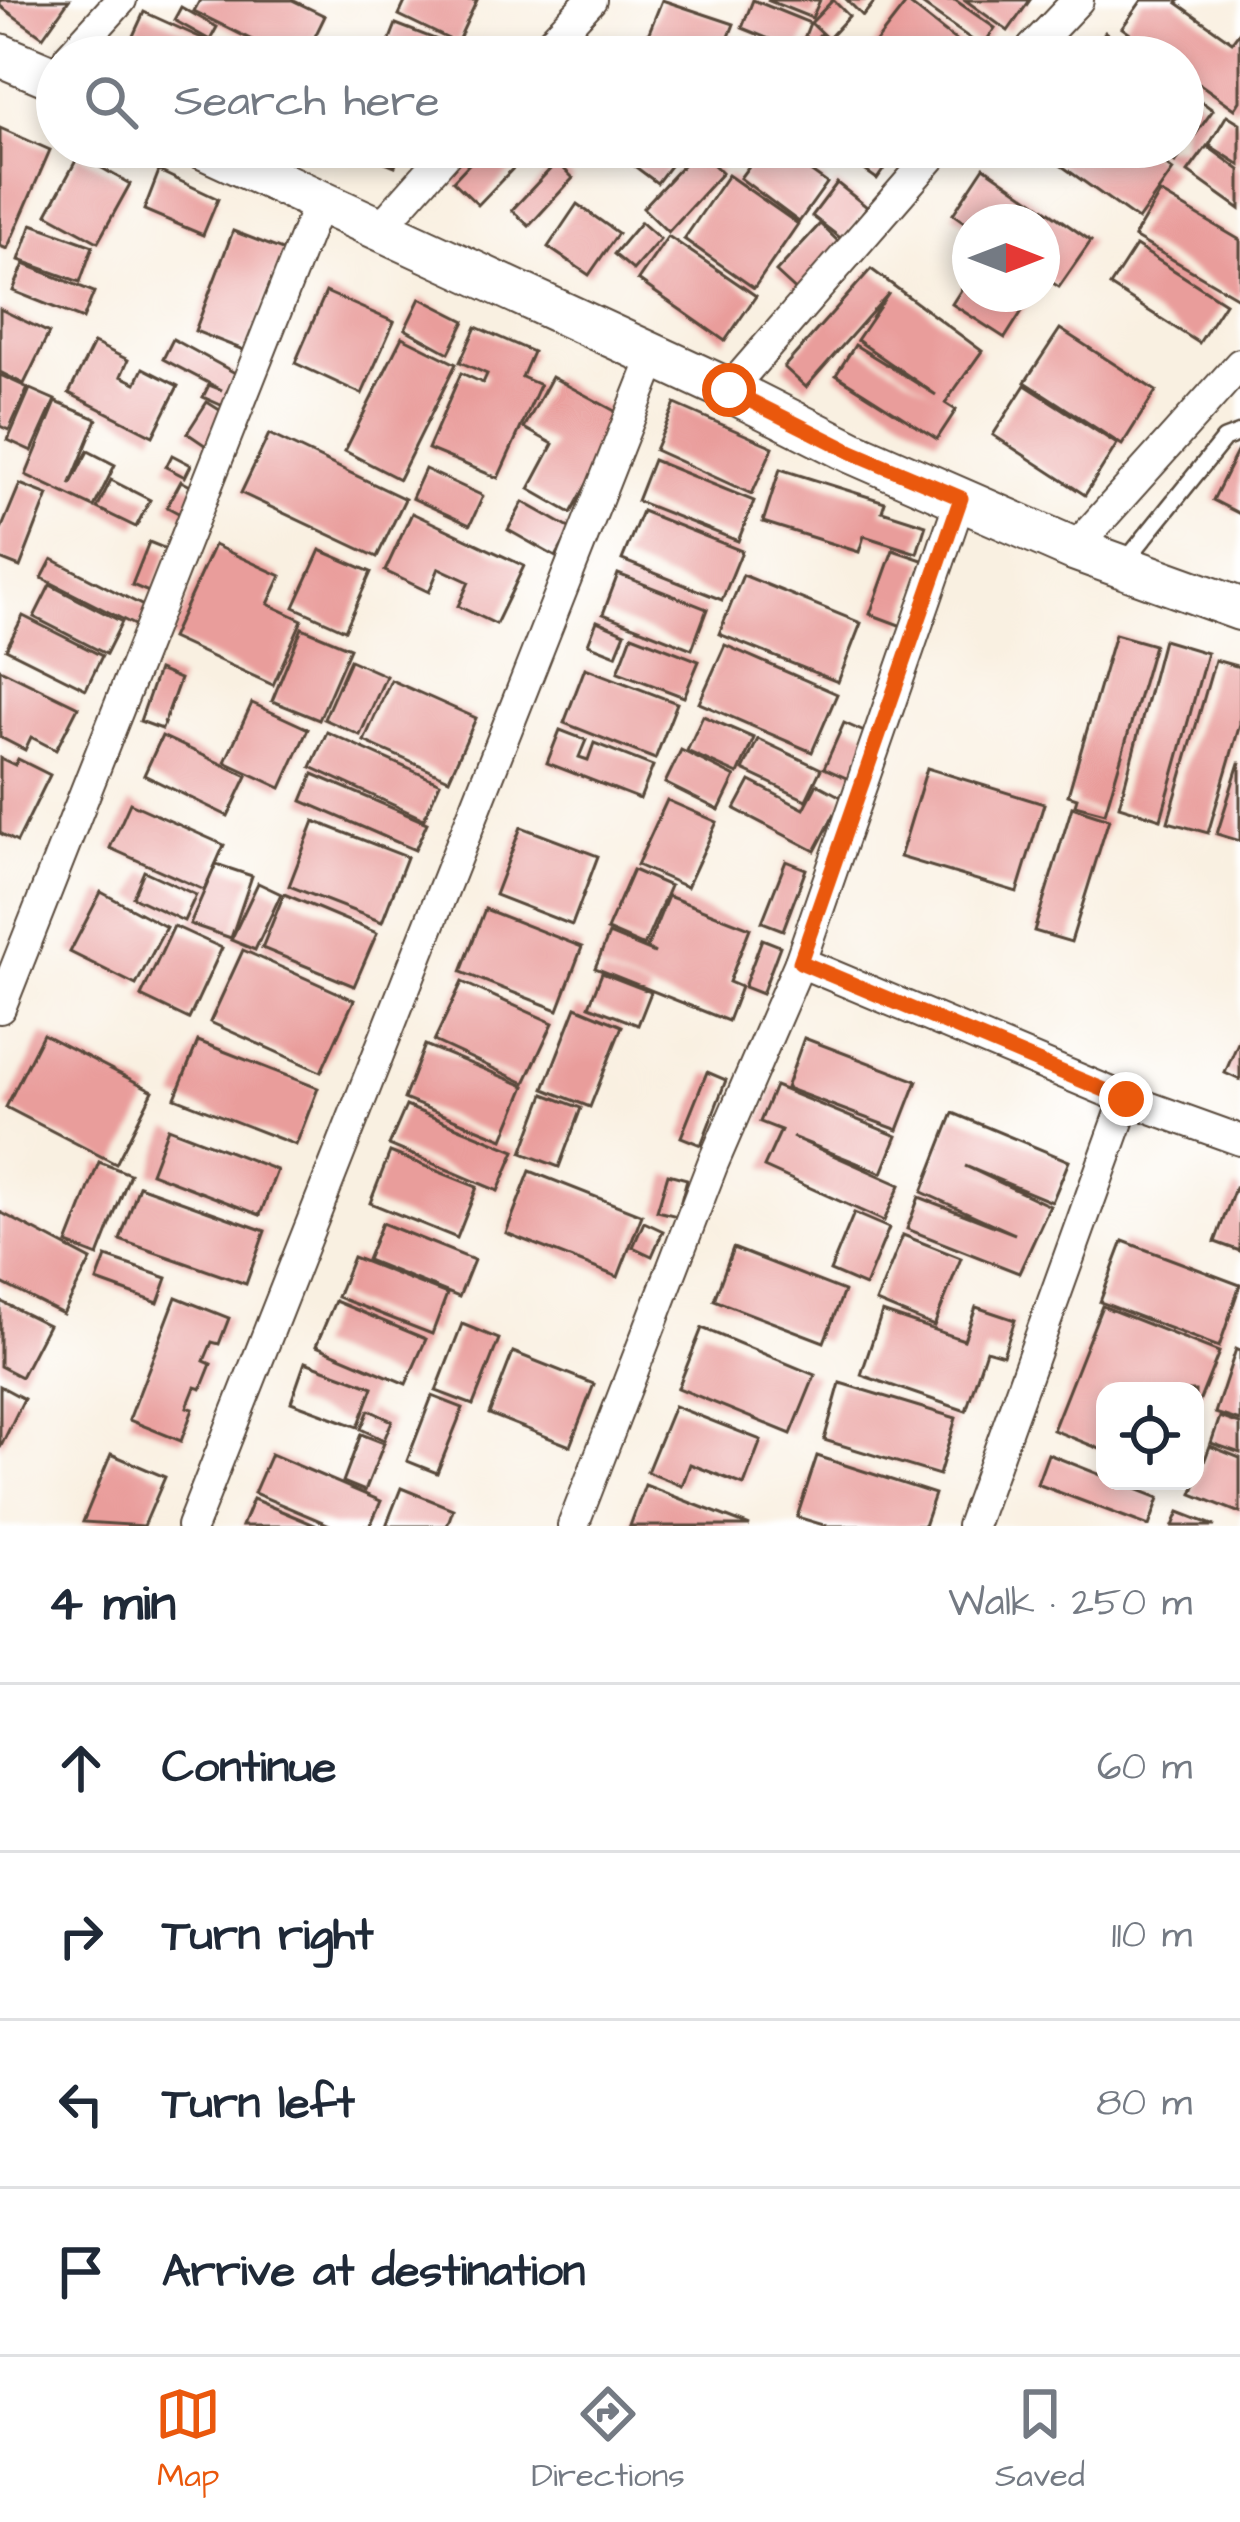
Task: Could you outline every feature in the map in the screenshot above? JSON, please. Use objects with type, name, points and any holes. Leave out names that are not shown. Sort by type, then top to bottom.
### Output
[{"type":"street","points":[[90,36],[121,0]]},
{"type":"street","points":[[557,36],[591,0]]},
{"type":"street","points":[[1044,36],[1078,0]]},
{"type":"street","points":[[0,55],[36,65]]},
{"type":"street","points":[[247,168],[729,390],[852,452],[1074,548],[1240,609]]},
{"type":"street","points":[[380,228],[433,168]]},
{"type":"street","points":[[729,390],[922,168]]},
{"type":"street","points":[[0,1008],[320,202]]},
{"type":"street","points":[[192,1526],[654,356]]},
{"type":"street","points":[[1074,548],[1240,364]]},
{"type":"street","points":[[573,1526],[713,1163],[800,962],[961,498]]},
{"type":"street","points":[[800,962],[1126,1099],[1240,1140]]},
{"type":"street","points":[[972,1526],[1126,1099]]},
{"type":"lane","points":[[1121,566],[1224,439],[1240,434]]},
{"type":"building","points":[[0,0],[69,0],[44,36],[0,6]]},
{"type":"building","points":[[200,0],[292,0],[325,16],[315,36],[244,36],[194,11]]},
{"type":"building","points":[[406,0],[477,0],[460,36],[442,36],[399,15]]},
{"type":"building","points":[[662,0],[734,24],[729,36],[648,35]]},
{"type":"building","points":[[753,0],[810,23],[805,36],[762,36],[742,28]]},
{"type":"building","points":[[767,0],[820,0],[812,18]]},
{"type":"building","points":[[833,0],[849,16],[831,36],[811,23]]},
{"type":"building","points":[[847,0],[876,0],[863,16]]},
{"type":"building","points":[[916,0],[955,0],[995,28],[990,36],[967,36]]},
{"type":"building","points":[[965,0],[1030,0],[1008,31]]},
{"type":"building","points":[[1142,0],[1180,0],[1177,3],[1232,42],[1240,31],[1240,101],[1235,109],[1204,87],[1204,36],[1133,36],[1122,28]]},
{"type":"building","points":[[907,2],[950,36],[881,36]]},
{"type":"building","points":[[181,7],[217,27],[212,36],[203,36],[174,20]]},
{"type":"building","points":[[144,12],[197,36],[133,36]]},
{"type":"building","points":[[396,24],[427,36],[391,36]]},
{"type":"building","points":[[1227,115],[1240,123],[1240,165],[1209,145]]},
{"type":"building","points":[[0,128],[36,144],[36,168],[42,168],[7,249],[0,246]]},
{"type":"building","points":[[1207,146],[1240,170],[1240,209],[1188,172],[1204,168]]},
{"type":"building","points":[[72,168],[102,168],[130,184],[98,242],[47,214]]},
{"type":"building","points":[[465,168],[513,168],[478,205],[453,181]]},
{"type":"building","points":[[551,168],[563,168],[573,178],[529,226],[512,210]]},
{"type":"building","points":[[637,168],[668,168],[657,183]]},
{"type":"building","points":[[680,168],[717,168],[722,173],[668,232],[643,208]]},
{"type":"building","points":[[747,168],[806,168],[827,183],[799,222],[740,178]]},
{"type":"building","points":[[862,168],[885,168],[877,179]]},
{"type":"building","points":[[985,168],[1038,204],[960,204]]},
{"type":"building","points":[[1065,168],[1170,168],[1138,220]]},
{"type":"building","points":[[159,171],[218,199],[203,235],[144,210]]},
{"type":"building","points":[[728,175],[798,224],[754,288],[684,239]]},
{"type":"building","points":[[837,183],[867,207],[843,240],[812,216]]},
{"type":"building","points":[[1160,193],[1240,240],[1240,299],[1134,237]]},
{"type":"building","points":[[577,204],[618,233],[589,275],[548,247]]},
{"type":"building","points":[[1060,220],[1091,241],[1060,286]]},
{"type":"building","points":[[641,222],[660,239],[633,270],[614,254]]},
{"type":"building","points":[[32,224],[93,246],[80,282],[19,260]]},
{"type":"building","points":[[820,224],[843,246],[800,294],[776,272]]},
{"type":"building","points":[[233,231],[285,251],[246,351],[195,331]]},
{"type":"building","points":[[668,236],[756,296],[725,341],[638,280]]},
{"type":"building","points":[[1136,246],[1225,303],[1199,343],[1110,286]]},
{"type":"building","points":[[24,264],[94,292],[83,319],[13,291]]},
{"type":"building","points":[[871,269],[982,351],[945,403],[956,410],[937,439],[836,375],[855,345],[936,395],[857,340],[889,293],[806,387],[784,367]]},
{"type":"building","points":[[326,292],[394,322],[362,394],[295,363]]},
{"type":"building","points":[[420,298],[465,321],[449,353],[405,329]]},
{"type":"building","points":[[0,309],[49,333],[24,384],[0,372]]},
{"type":"building","points":[[964,312],[1022,312],[1005,338]]},
{"type":"building","points":[[476,327],[533,352],[522,377],[540,385],[498,478],[428,449],[461,373],[483,383],[487,374],[460,362]]},
{"type":"building","points":[[1060,329],[1156,391],[1122,445],[1025,382]]},
{"type":"building","points":[[402,337],[456,364],[399,479],[345,451]]},
{"type":"building","points":[[173,339],[237,374],[226,393],[235,397],[230,409],[203,397],[209,385],[222,390],[163,359]]},
{"type":"building","points":[[94,343],[128,360],[121,376],[136,383],[143,368],[178,386],[153,436],[69,393]]},
{"type":"building","points":[[0,375],[28,388],[9,430],[0,426]]},
{"type":"building","points":[[552,377],[624,416],[571,513],[529,489],[553,444],[524,428]]},
{"type":"building","points":[[1025,385],[1117,444],[1085,495],[993,435]]},
{"type":"building","points":[[30,389],[55,400],[32,451],[8,440]]},
{"type":"building","points":[[56,402],[97,419],[70,485],[88,451],[115,465],[94,507],[26,475]]},
{"type":"building","points":[[207,402],[229,416],[209,448],[187,433]]},
{"type":"building","points":[[675,404],[773,447],[752,494],[655,450]]},
{"type":"building","points":[[269,434],[405,499],[377,557],[241,493]]},
{"type":"building","points":[[1240,446],[1240,514],[1213,500]]},
{"type":"building","points":[[172,455],[191,465],[185,477],[166,467]]},
{"type":"building","points":[[653,460],[754,501],[738,541],[637,501]]},
{"type":"building","points":[[425,469],[483,496],[470,525],[412,498]]},
{"type":"building","points":[[780,469],[885,502],[882,511],[926,525],[917,553],[864,536],[859,552],[763,522]]},
{"type":"building","points":[[111,480],[150,500],[136,527],[97,508]]},
{"type":"building","points":[[181,481],[198,490],[184,516],[167,507]]},
{"type":"building","points":[[20,484],[48,495],[20,567],[0,559],[0,532]]},
{"type":"building","points":[[523,502],[571,529],[556,557],[508,530]]},
{"type":"building","points":[[642,511],[742,551],[722,600],[622,560]]},
{"type":"building","points":[[412,513],[524,566],[496,624],[458,606],[469,582],[439,568],[429,592],[385,571]]},
{"type":"building","points":[[149,542],[169,550],[151,593],[132,585]]},
{"type":"building","points":[[214,545],[281,576],[268,604],[302,620],[273,685],[171,638]]},
{"type":"building","points":[[320,550],[371,572],[345,630],[294,607]]},
{"type":"building","points":[[893,550],[925,561],[902,626],[870,614]]},
{"type":"building","points":[[52,559],[149,609],[140,628],[42,578]]},
{"type":"building","points":[[618,574],[707,609],[692,649],[603,614]]},
{"type":"building","points":[[743,575],[861,623],[838,682],[719,634]]},
{"type":"building","points":[[50,585],[122,622],[106,654],[34,617]]},
{"type":"building","points":[[23,616],[102,656],[86,689],[6,649]]},
{"type":"building","points":[[597,621],[625,633],[616,655],[588,644]]},
{"type":"building","points":[[302,628],[350,648],[319,720],[272,701]]},
{"type":"building","points":[[1115,634],[1154,645],[1105,813],[1075,805],[1077,798],[1068,795]]},
{"type":"building","points":[[632,635],[699,661],[684,697],[618,672]]},
{"type":"building","points":[[1163,640],[1207,653],[1161,819],[1119,806]]},
{"type":"building","points":[[725,645],[837,694],[812,752],[699,703]]},
{"type":"building","points":[[350,660],[386,676],[360,735],[324,719]]},
{"type":"building","points":[[1215,660],[1240,667],[1240,724],[1208,833],[1168,822]]},
{"type":"building","points":[[585,668],[677,703],[655,759],[564,723]]},
{"type":"building","points":[[0,669],[78,707],[56,750],[31,737],[25,750],[0,737]]},
{"type":"building","points":[[158,670],[180,679],[162,729],[140,721]]},
{"type":"building","points":[[391,680],[476,718],[449,779],[364,741]]},
{"type":"building","points":[[252,703],[308,729],[281,788],[225,762]]},
{"type":"building","points":[[703,716],[754,738],[738,774],[687,751]]},
{"type":"building","points":[[844,723],[871,735],[851,780],[824,768]]},
{"type":"building","points":[[560,730],[586,740],[579,757],[588,760],[594,743],[653,766],[640,799],[547,763]]},
{"type":"building","points":[[327,732],[440,783],[424,819],[311,767]]},
{"type":"building","points":[[162,736],[247,776],[228,816],[144,775]]},
{"type":"building","points":[[758,739],[821,769],[806,800],[743,770]]},
{"type":"building","points":[[681,750],[735,777],[719,810],[665,783]]},
{"type":"building","points":[[0,758],[15,765],[18,759],[50,775],[17,842],[0,833]]},
{"type":"building","points":[[1240,763],[1240,841],[1217,834]]},
{"type":"building","points":[[927,768],[1044,804],[1017,892],[900,857]]},
{"type":"building","points":[[313,774],[427,823],[415,850],[302,801]]},
{"type":"building","points":[[750,781],[804,809],[817,784],[843,798],[815,851],[735,809]]},
{"type":"building","points":[[667,800],[717,822],[687,887],[637,865]]},
{"type":"building","points":[[130,803],[224,845],[204,890],[110,848]]},
{"type":"building","points":[[1072,807],[1109,819],[1071,942],[1034,931]]},
{"type":"building","points":[[314,821],[407,857],[382,922],[289,886]]},
{"type":"building","points":[[521,827],[598,856],[572,925],[495,895]]},
{"type":"building","points":[[786,861],[806,869],[783,930],[762,922]]},
{"type":"building","points":[[216,864],[252,876],[231,938],[190,924]]},
{"type":"building","points":[[633,870],[670,886],[644,946],[607,930]]},
{"type":"building","points":[[144,871],[196,895],[184,921],[133,897]]},
{"type":"building","points":[[258,883],[281,894],[255,950],[231,940]]},
{"type":"building","points":[[101,892],[166,927],[136,985],[70,952]]},
{"type":"building","points":[[284,894],[377,933],[354,986],[262,948]]},
{"type":"building","points":[[668,896],[750,928],[729,982],[741,987],[728,1021],[595,968],[609,934],[655,953],[647,948]]},
{"type":"building","points":[[485,909],[582,947],[558,1010],[461,972]]},
{"type":"building","points":[[174,926],[222,948],[189,1019],[141,996]]},
{"type":"building","points":[[762,939],[780,946],[762,994],[744,987]]},
{"type":"building","points":[[243,950],[354,1000],[321,1072],[210,1022]]},
{"type":"building","points":[[602,973],[651,992],[638,1025],[589,1006]]},
{"type":"building","points":[[462,982],[553,1023],[525,1083],[434,1041]]},
{"type":"building","points":[[576,1007],[622,1026],[590,1107],[544,1089]]},
{"type":"building","points":[[43,1034],[153,1091],[116,1164],[6,1107]]},
{"type":"building","points":[[804,1038],[917,1081],[898,1130],[786,1088]]},
{"type":"building","points":[[1240,1038],[1240,1080],[1225,1073]]},
{"type":"building","points":[[198,1041],[318,1088],[296,1145],[175,1098]]},
{"type":"building","points":[[425,1045],[525,1086],[503,1139],[404,1099]]},
{"type":"building","points":[[707,1072],[726,1080],[701,1145],[681,1137]]},
{"type":"building","points":[[775,1086],[897,1136],[882,1173],[792,1137],[900,1185],[884,1221],[764,1167],[781,1130],[760,1122]]},
{"type":"building","points":[[544,1094],[581,1108],[559,1167],[522,1153]]},
{"type":"building","points":[[406,1106],[515,1151],[498,1191],[389,1145]]},
{"type":"building","points":[[953,1113],[1069,1161],[1052,1202],[965,1166],[1050,1206],[1019,1273],[907,1229],[919,1197],[1015,1234],[922,1192]]},
{"type":"building","points":[[168,1128],[277,1170],[260,1215],[151,1173]]},
{"type":"building","points":[[390,1152],[477,1187],[457,1238],[370,1203]]},
{"type":"building","points":[[99,1162],[130,1174],[98,1256],[67,1244]]},
{"type":"building","points":[[530,1171],[642,1215],[618,1277],[506,1233]]},
{"type":"building","points":[[668,1174],[687,1179],[677,1216],[657,1211]]},
{"type":"building","points":[[139,1186],[265,1231],[246,1284],[120,1240]]},
{"type":"building","points":[[1235,1188],[1240,1190],[1240,1251],[1215,1242]]},
{"type":"building","points":[[0,1212],[91,1260],[63,1314],[0,1282]]},
{"type":"building","points":[[854,1213],[889,1228],[865,1286],[830,1271]]},
{"type":"building","points":[[644,1222],[663,1231],[652,1256],[633,1247]]},
{"type":"building","points":[[382,1223],[474,1260],[459,1297],[367,1260]]},
{"type":"building","points":[[903,1235],[961,1258],[934,1326],[876,1302]]},
{"type":"building","points":[[1123,1241],[1240,1285],[1219,1347],[1100,1302]]},
{"type":"building","points":[[733,1248],[844,1291],[824,1342],[714,1300]]},
{"type":"building","points":[[106,1257],[167,1278],[158,1303],[97,1281]]},
{"type":"building","points":[[353,1257],[447,1294],[432,1334],[337,1297]]},
{"type":"building","points":[[176,1297],[229,1318],[219,1344],[212,1342],[204,1361],[211,1364],[187,1407],[193,1409],[181,1441],[129,1420]]},
{"type":"building","points":[[0,1301],[48,1325],[21,1377],[0,1366]]},
{"type":"building","points":[[335,1301],[426,1339],[406,1384],[316,1346]]},
{"type":"building","points":[[1102,1306],[1219,1352],[1204,1390],[1204,1382],[1096,1382],[1096,1447],[1053,1430]]},
{"type":"building","points":[[976,1307],[1015,1320],[1003,1355],[986,1350],[966,1411],[861,1375],[882,1312],[964,1340]]},
{"type":"building","points":[[462,1324],[499,1339],[473,1405],[436,1391]]},
{"type":"building","points":[[702,1328],[815,1375],[791,1434],[678,1388]]},
{"type":"building","points":[[1236,1349],[1240,1351],[1240,1421],[1215,1413]]},
{"type":"building","points":[[513,1352],[594,1384],[570,1446],[489,1414]]},
{"type":"building","points":[[305,1362],[373,1387],[358,1427],[291,1402]]},
{"type":"building","points":[[840,1383],[956,1418],[939,1475],[824,1440]]},
{"type":"building","points":[[0,1386],[24,1399],[0,1448]]},
{"type":"building","points":[[432,1396],[463,1408],[437,1473],[407,1461]]},
{"type":"building","points":[[674,1406],[761,1440],[744,1485],[690,1464],[682,1486],[647,1472]]},
{"type":"building","points":[[369,1410],[392,1421],[384,1440],[361,1429]]},
{"type":"building","points":[[1220,1417],[1240,1424],[1240,1453],[1211,1443]]},
{"type":"building","points":[[361,1434],[384,1443],[365,1491],[343,1482]]},
{"type":"building","points":[[1210,1446],[1240,1458],[1240,1513],[1192,1494],[1204,1490],[1204,1462]]},
{"type":"building","points":[[111,1454],[165,1477],[144,1526],[83,1522]]},
{"type":"building","points":[[271,1454],[381,1501],[370,1526],[332,1526],[254,1493]]},
{"type":"building","points":[[1048,1454],[1096,1473],[1096,1490],[1139,1490],[1159,1498],[1149,1526],[1037,1484]]},
{"type":"building","points":[[817,1456],[935,1494],[924,1526],[827,1526],[797,1517]]},
{"type":"building","points":[[645,1485],[750,1526],[630,1526]]},
{"type":"building","points":[[401,1488],[453,1509],[447,1526],[386,1526]]},
{"type":"building","points":[[253,1499],[317,1526],[242,1526]]},
{"type":"building","points":[[1179,1512],[1215,1526],[1173,1526]]},
{"type":"route","points":[[729,390],[852,452],[961,498],[800,962],[1126,1099]]}]
